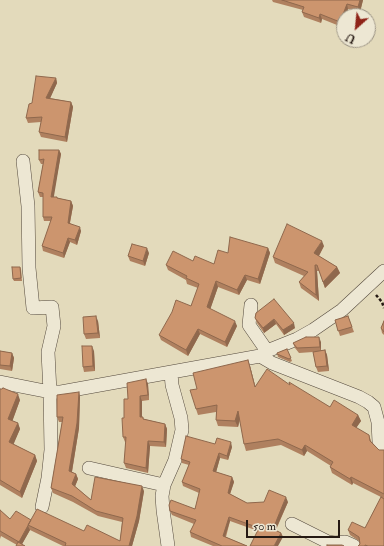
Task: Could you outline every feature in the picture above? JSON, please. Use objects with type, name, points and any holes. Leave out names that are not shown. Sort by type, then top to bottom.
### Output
[{"type":"street","points":[[23,161],[28,206],[29,262],[33,308],[52,307],[54,326],[48,352],[51,450],[48,478],[42,507]]},
{"type":"street","points":[[0,382],[50,392],[61,392],[245,359],[264,353],[297,339],[313,330],[342,310],[384,271]]},
{"type":"street","points":[[251,305],[249,325],[264,353],[272,363],[359,397],[374,406],[378,422],[379,442],[384,449]]},
{"type":"street","points":[[168,546],[163,510],[164,485],[175,460],[182,430],[181,418],[172,385],[171,373]]},
{"type":"street","points":[[89,468],[164,485]]},
{"type":"street","points":[[292,524],[328,542],[345,542],[354,546]]},
{"type":"building","points":[[282,0],[360,0],[358,7],[347,4],[345,8],[336,8],[336,20],[320,14],[319,18],[302,12],[304,7]]},
{"type":"building","points":[[36,76],[56,78],[46,98],[71,102],[65,137],[39,132],[42,117],[26,118],[29,104],[32,103]]},
{"type":"building","points":[[39,150],[59,150],[51,197],[71,201],[68,223],[80,227],[75,240],[68,238],[63,253],[42,246],[52,217],[43,217],[43,193],[38,192],[44,159],[39,160]]},
{"type":"building","points":[[287,224],[322,241],[314,253],[337,267],[323,282],[317,265],[315,265],[316,295],[299,282],[308,272],[273,257]]},
{"type":"building","points":[[230,237],[268,248],[258,279],[245,275],[237,290],[216,281],[207,307],[235,321],[225,342],[198,329],[186,350],[159,335],[172,312],[176,300],[191,306],[199,284],[186,278],[187,276],[166,265],[173,251],[193,261],[195,256],[214,264],[218,250],[228,253]]},
{"type":"building","points":[[132,244],[147,248],[143,261],[128,256]]},
{"type":"building","points":[[12,267],[20,267],[21,278],[13,279]]},
{"type":"building","points":[[274,299],[294,323],[283,330],[274,319],[263,328],[255,318],[256,313]]},
{"type":"building","points":[[96,316],[98,333],[84,334],[83,317]]},
{"type":"building","points":[[348,316],[352,327],[338,331],[335,320]]},
{"type":"building","points":[[384,321],[384,332],[381,328]]},
{"type":"building","points":[[306,337],[319,337],[320,347],[297,348],[293,343]]},
{"type":"building","points":[[82,346],[92,346],[93,366],[83,367]]},
{"type":"building","points":[[287,349],[291,358],[289,359],[277,354],[277,353]]},
{"type":"building","points":[[325,350],[327,366],[316,367],[313,352]]},
{"type":"building","points":[[0,351],[12,353],[10,366],[0,365]]},
{"type":"building","points":[[248,360],[255,387],[267,369],[290,385],[289,382],[330,407],[334,400],[358,415],[352,425],[369,435],[370,441],[379,450],[384,450],[384,494],[351,477],[350,479],[330,467],[333,462],[305,445],[302,450],[278,439],[244,444],[238,411],[235,421],[216,420],[217,405],[196,409],[190,390],[197,389],[193,373]]},
{"type":"building","points":[[146,379],[148,395],[140,396],[140,417],[165,424],[164,442],[148,441],[146,468],[124,463],[126,437],[123,437],[122,418],[124,418],[124,399],[128,399],[127,383]]},
{"type":"building","points":[[3,388],[18,394],[8,419],[18,423],[9,442],[35,455],[20,492],[0,480],[0,389]]},
{"type":"building","points":[[79,392],[77,423],[69,471],[76,474],[72,484],[91,500],[95,477],[142,486],[137,516],[129,546],[65,546],[66,543],[28,525],[37,509],[84,531],[87,525],[120,541],[123,518],[96,511],[72,496],[51,488],[63,417],[57,417],[57,395]]},
{"type":"building","points":[[186,436],[215,444],[217,438],[231,442],[227,456],[219,453],[213,471],[232,477],[228,493],[247,503],[264,502],[269,490],[286,497],[273,529],[281,533],[274,546],[250,546],[259,528],[229,517],[223,536],[247,546],[222,546],[190,532],[196,520],[170,511],[169,505],[171,500],[195,509],[200,489],[182,482],[190,462],[181,459]]},
{"type":"building","points":[[381,497],[384,499],[384,546],[358,546],[360,544],[359,537],[348,530],[352,522],[365,528]]},
{"type":"building","points":[[0,510],[10,519],[16,511],[31,520],[19,542],[0,531]]},
{"type":"building","points":[[18,542],[25,546],[16,546]]},
{"type":"building","points":[[342,545],[344,546],[327,546]]}]
